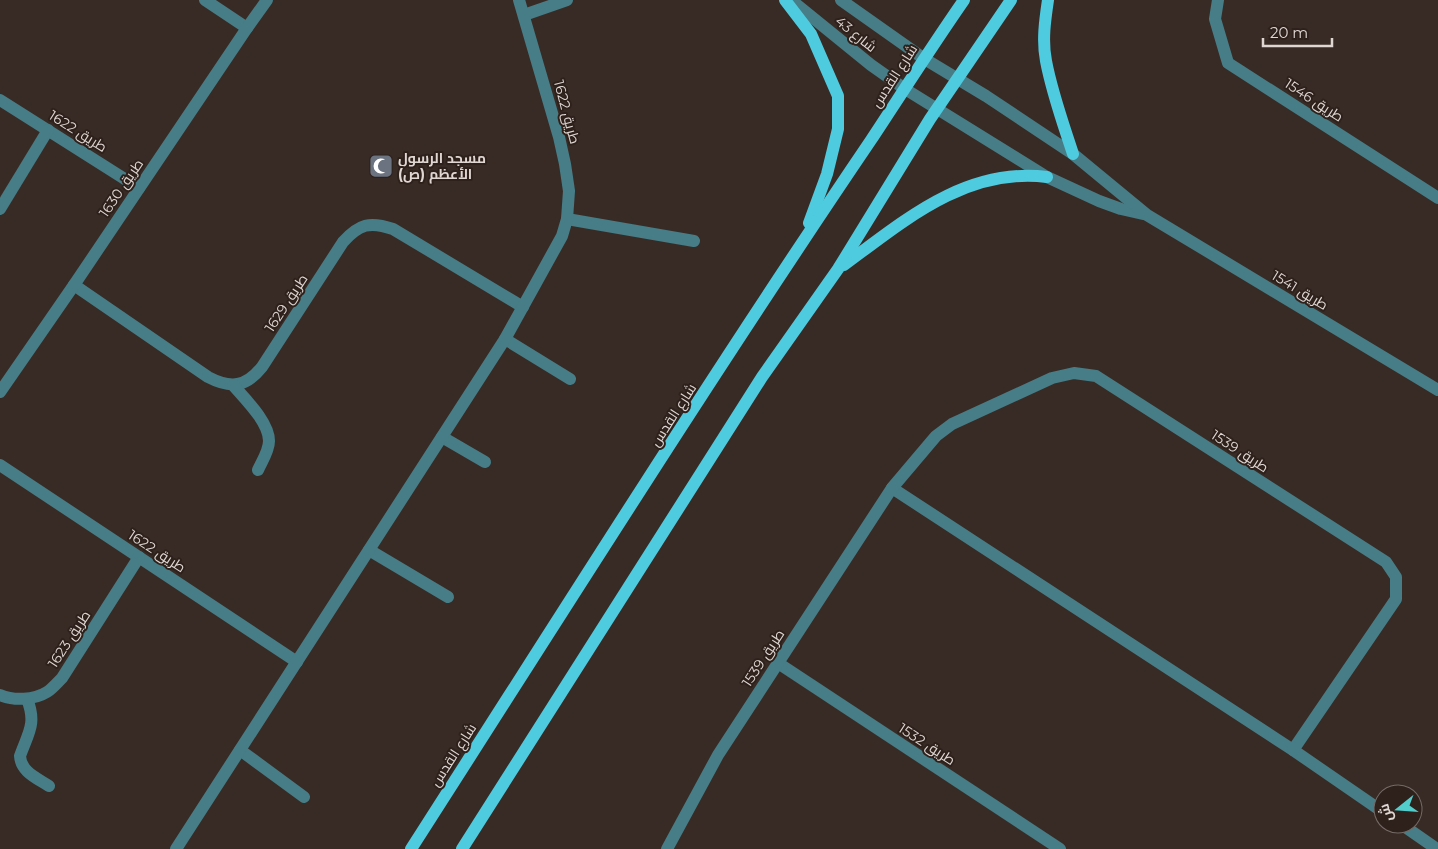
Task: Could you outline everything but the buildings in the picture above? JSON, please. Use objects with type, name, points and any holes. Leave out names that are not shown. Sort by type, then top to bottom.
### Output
[{"type":"main road","points":[[785,0],[811,34],[838,96],[838,129],[827,174],[802,242]]},
{"type":"main road","name":"شارع القدس","points":[[411,849],[802,242],[905,89],[923,58],[964,0]]},
{"type":"main road","points":[[462,849],[762,377],[838,269],[936,108],[1011,0]]},
{"type":"main road","points":[[1048,0],[1044,25],[1046,60],[1056,104],[1073,154]]},
{"type":"main road","points":[[838,269],[918,211],[943,197],[969,186],[997,179],[1026,175],[1047,177]]},
{"type":"street","points":[[205,0],[247,28]]},
{"type":"street","name":"طريق 1630","points":[[0,392],[267,0]]},
{"type":"street","name":"طريق 1622","points":[[176,849],[505,340],[562,236],[567,219],[569,191],[561,146],[520,0]]},
{"type":"street","points":[[524,15],[567,0]]},
{"type":"street","name":"شارع 43","points":[[791,0],[871,65],[936,108]]},
{"type":"street","name":"شارع 43","points":[[842,0],[923,58],[957,78]]},
{"type":"street","name":"طريق 1546","points":[[1218,0],[1215,18],[1228,63],[1438,198]]},
{"type":"street","name":"طريق 1541","points":[[957,78],[1073,154],[1147,215],[1438,390]]},
{"type":"street","name":"طريق 1622","points":[[0,100],[139,188]]},
{"type":"street","name":"طريق 1541","points":[[936,108],[1047,177],[1099,201],[1121,209],[1147,215]]},
{"type":"street","points":[[0,209],[48,130]]},
{"type":"street","points":[[567,219],[694,241]]},
{"type":"street","name":"طريق 1629","points":[[233,385],[245,382],[255,376],[343,242],[352,231],[365,225],[379,224],[393,229],[523,307]]},
{"type":"street","points":[[74,286],[208,377],[220,384],[233,385],[268,431],[269,442],[267,452],[258,470]]},
{"type":"street","points":[[505,340],[570,379]]},
{"type":"street","name":"طريق 1539","points":[[667,849],[718,755],[892,488],[936,436],[952,424],[1052,378],[1074,373],[1096,376],[1386,562],[1396,577],[1396,599],[1293,750]]},
{"type":"street","points":[[442,437],[485,462]]},
{"type":"street","name":"طريق 1622","points":[[0,465],[297,662]]},
{"type":"street","points":[[892,488],[1293,750],[1373,805]]},
{"type":"street","points":[[369,550],[448,597]]},
{"type":"street","name":"طريق 1623","points":[[0,695],[7,698],[27,699],[47,692],[62,678],[139,557]]},
{"type":"street","name":"طريق 1532","points":[[778,663],[1060,849]]},
{"type":"street","points":[[27,699],[31,708],[32,723],[20,756],[20,762],[26,771],[49,786]]},
{"type":"street","points":[[240,750],[304,797]]},
{"type":"street","points":[[1416,834],[1435,846]]},
{"type":"place","name":"مسجد الرسول الأعظم (ص)","points":[[381,166]]}]
